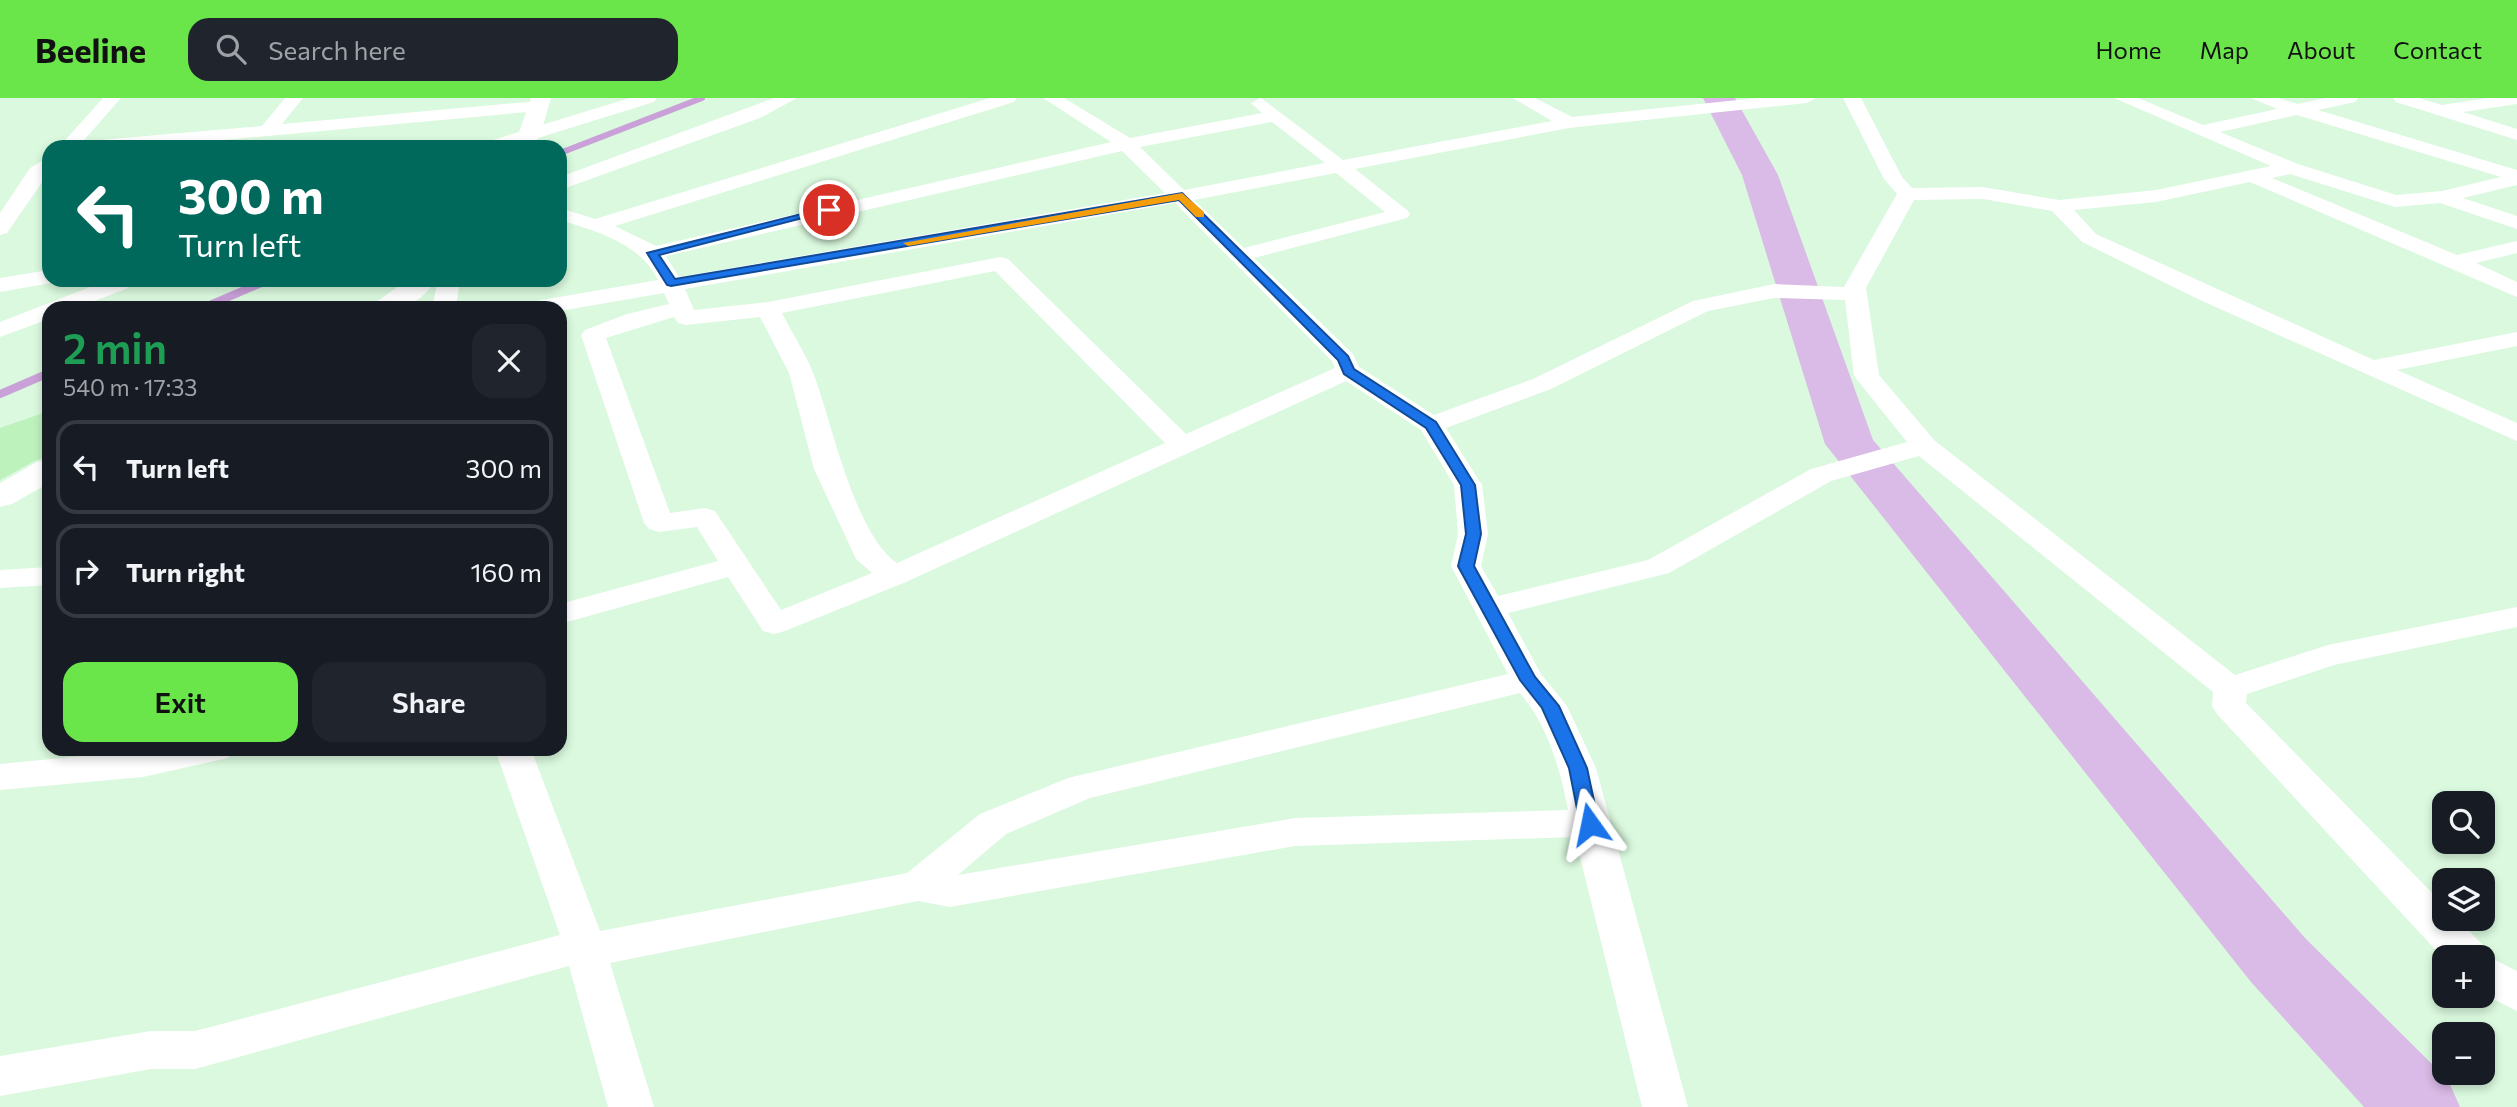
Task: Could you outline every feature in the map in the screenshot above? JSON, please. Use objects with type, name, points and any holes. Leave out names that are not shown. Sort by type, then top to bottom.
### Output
[{"type":"street","points":[[74,140],[112,98]]},
{"type":"street","points":[[268,130],[294,98]]},
{"type":"street","points":[[528,140],[648,98]]},
{"type":"street","points":[[567,181],[754,114],[788,98]]},
{"type":"street","points":[[596,225],[1008,98]]},
{"type":"street","points":[[1052,98],[1125,142],[1344,359],[1348,371],[1431,425],[1468,485],[1473,534],[1466,566],[1528,680],[1550,706],[1578,768],[1590,824],[1665,1107]]},
{"type":"street","points":[[1241,255],[1400,214],[1343,166],[1253,98]]},
{"type":"street","points":[[1522,98],[1569,123]]},
{"type":"street","points":[[567,302],[1182,196],[1569,123],[1807,98]]},
{"type":"street","points":[[1852,98],[1894,179],[1907,194],[1983,193],[2059,206],[2155,196],[2291,168]]},
{"type":"street","points":[[2123,98],[2291,168],[2395,201],[2442,197],[2517,177]]},
{"type":"street","points":[[2260,98],[2517,177]]},
{"type":"street","points":[[2203,130],[2348,98]]},
{"type":"street","points":[[2402,98],[2517,135]]},
{"type":"street","points":[[2440,110],[2517,99]]},
{"type":"street","points":[[162,140],[540,102],[525,140]]},
{"type":"street","points":[[653,253],[930,185],[1125,142],[1275,116]]},
{"type":"street","points":[[0,229],[42,168]]},
{"type":"street","points":[[2251,176],[2517,290]]},
{"type":"street","points":[[1907,194],[1855,288],[1867,376],[1924,446],[2230,688]]},
{"type":"street","points":[[2442,197],[2517,223]]},
{"type":"street","points":[[2059,206],[2090,238],[2517,433]]},
{"type":"street","points":[[567,216],[596,225],[653,253],[671,283],[686,318],[768,309],[1000,264],[1182,445]]},
{"type":"street","points":[[2455,262],[2517,247]]},
{"type":"street","points":[[0,285],[42,278]]},
{"type":"street","points":[[75,301],[110,287]]},
{"type":"street","points":[[397,301],[415,287]]},
{"type":"street","points":[[1431,425],[1542,384],[1701,306],[1773,291],[1856,294]]},
{"type":"street","points":[[682,308],[635,319],[593,335],[659,523],[705,517],[774,624],[895,575],[1348,371]]},
{"type":"street","points":[[768,309],[801,373],[828,469],[872,559],[895,575]]},
{"type":"street","points":[[0,330],[42,314]]},
{"type":"street","points":[[2371,368],[2517,338]]},
{"type":"street","points":[[1489,608],[1658,567],[1821,475],[1924,446]]},
{"type":"street","points":[[0,497],[42,473]]},
{"type":"street","points":[[567,612],[736,565]]},
{"type":"street","points":[[0,579],[42,576]]},
{"type":"street","points":[[2230,688],[2329,656],[2517,617]]},
{"type":"street","points":[[918,887],[993,824],[1081,787],[1528,680]]},
{"type":"street","points":[[2230,688],[2229,706],[2457,945]]},
{"type":"street","points":[[0,777],[143,764],[181,756]]},
{"type":"street","points":[[516,756],[584,945],[631,1107]]},
{"type":"street","points":[[0,1076],[151,1050],[195,1050],[584,945],[600,948],[918,887],[950,891],[1295,832],[1590,824]]},
{"type":"street","points":[[2495,979],[2517,993]]},
{"type":"shaded area","points":[[0,98],[2517,98],[2517,1107],[0,1107]]},
{"type":"building","points":[[42,413],[42,459],[0,480],[0,428]]},
{"type":"waterway","points":[[567,150],[702,98]]},
{"type":"waterway","points":[[1719,98],[1760,175],[1850,444],[2278,960],[2418,1107]]},
{"type":"waterway","points":[[219,301],[252,287]]},
{"type":"waterway","points":[[0,394],[42,376]]},
{"type":"slow traffic","points":[[908,243],[1182,196],[1200,215]]},
{"type":"route","points":[[829,210],[653,253],[671,283],[1182,196],[1344,359],[1348,371],[1431,425],[1468,485],[1473,534],[1466,566],[1528,680],[1550,706],[1578,768],[1590,824]]}]
